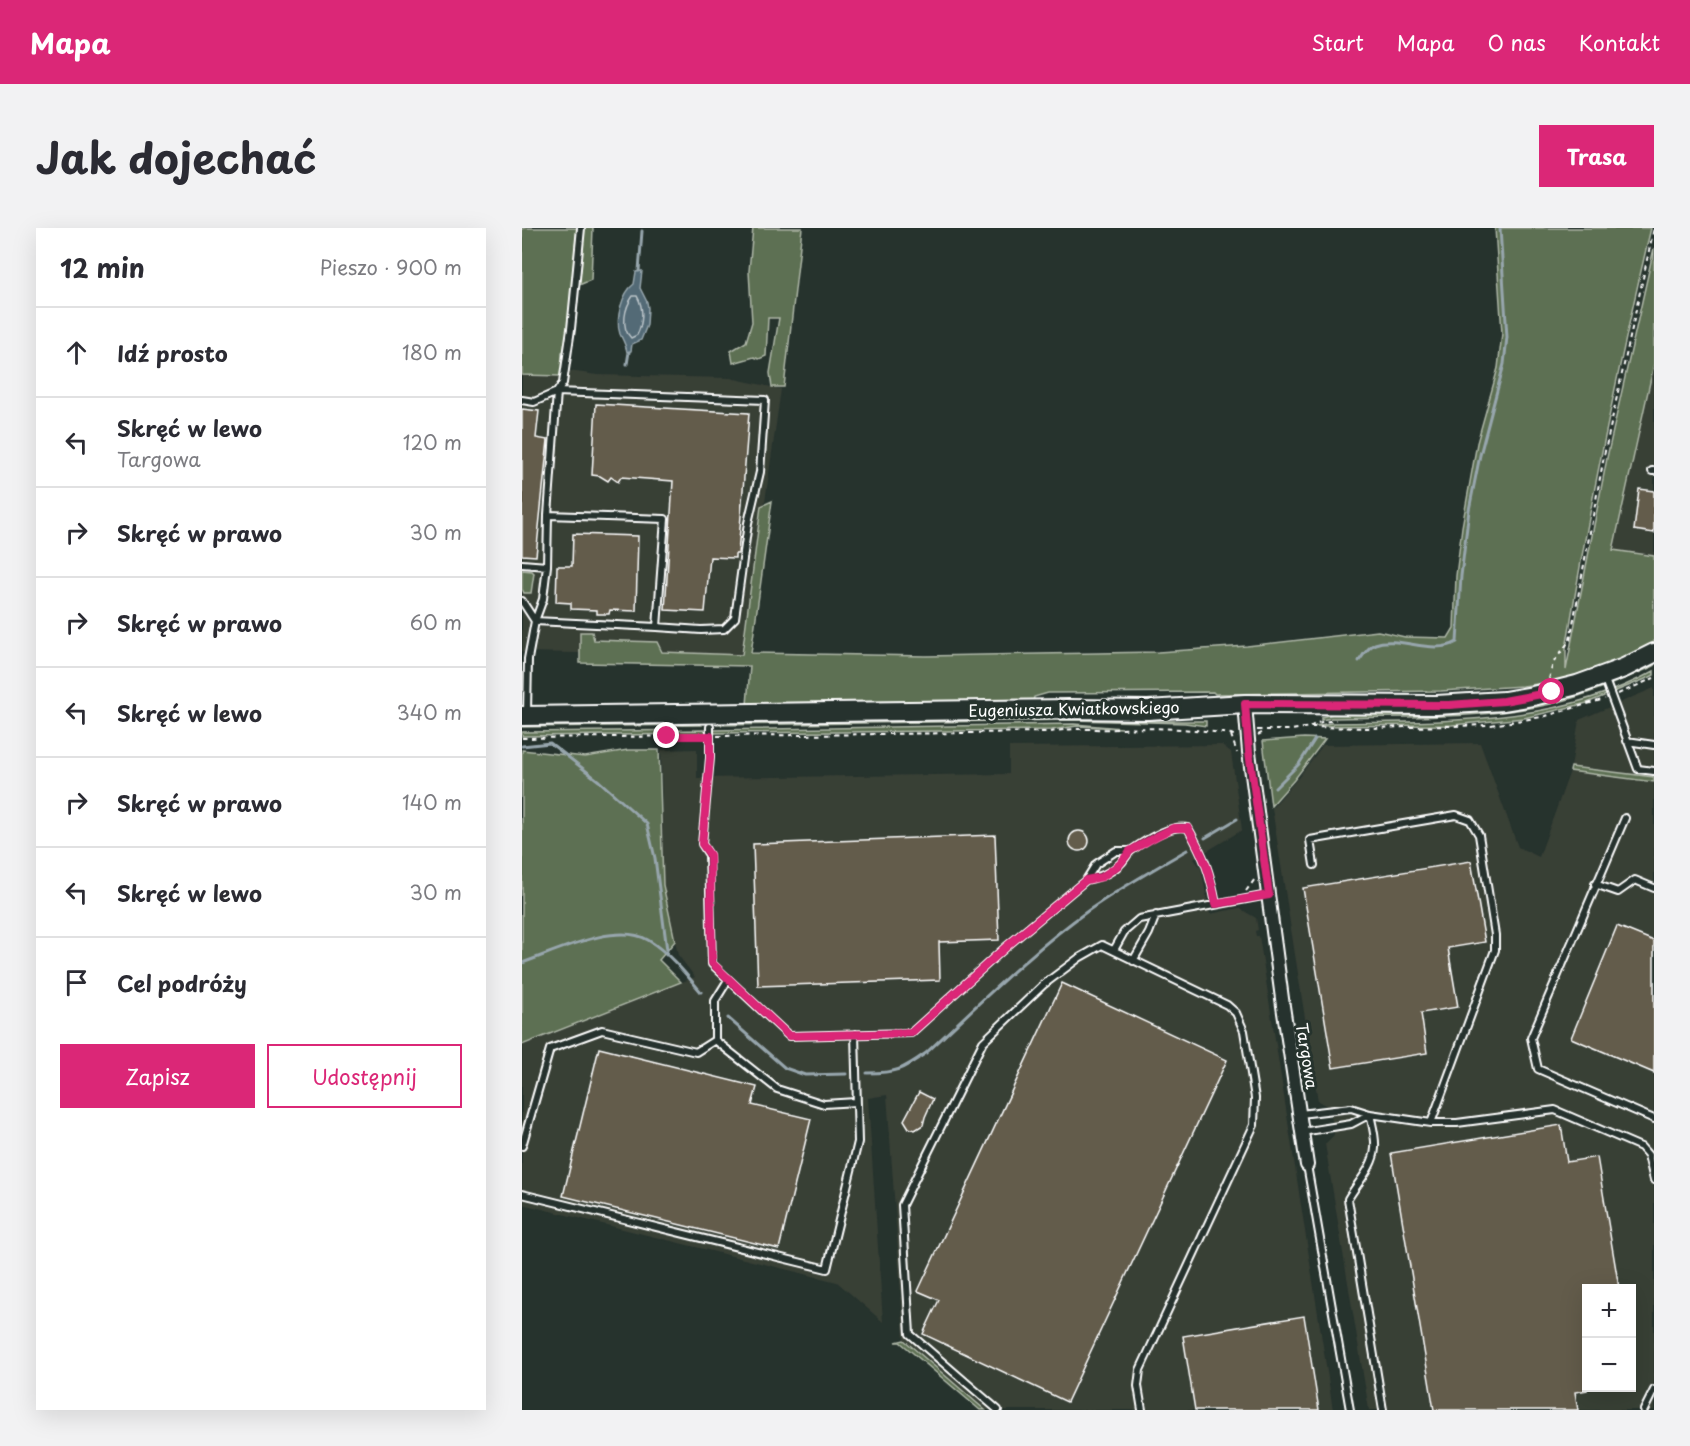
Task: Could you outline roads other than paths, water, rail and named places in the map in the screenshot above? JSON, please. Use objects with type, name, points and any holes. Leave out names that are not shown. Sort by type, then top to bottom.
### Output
[{"type":"main road","name":"Eugeniusza Kwiatkowskiego","points":[[525,716],[1070,709],[1116,711],[1245,704],[1449,705],[1504,701],[1552,692],[1603,676],[1654,653]]},
{"type":"street","name":"Targowa","points":[[1245,704],[1249,752],[1307,1165]]},
{"type":"lane","points":[[525,716],[525,659],[534,621],[543,599],[557,392],[563,383],[581,228]]},
{"type":"lane","points":[[522,400],[534,402],[557,392],[765,400],[760,472],[748,523],[735,618],[724,628],[701,630],[534,621]]},
{"type":"lane","points":[[548,515],[665,519],[657,627]]},
{"type":"lane","points":[[522,564],[547,566]]},
{"type":"lane","points":[[522,601],[534,621]]},
{"type":"lane","points":[[1603,676],[1638,769],[1654,771]]},
{"type":"lane","points":[[710,728],[710,758],[702,844],[710,855],[712,963],[789,1036],[911,1033],[1007,946],[1086,880],[1096,864],[1116,850],[1130,851]]},
{"type":"lane","points":[[1627,741],[1654,745]]},
{"type":"lane","points":[[1314,865],[1310,840],[1456,815],[1470,819],[1479,835],[1495,934],[1495,950],[1431,1123]]},
{"type":"lane","points":[[1625,818],[1531,1038],[1538,1069],[1654,1119]]},
{"type":"lane","points":[[1086,880],[1102,877],[1120,864],[1130,851],[1173,828],[1188,828],[1203,853],[1210,872],[1216,904]]},
{"type":"lane","points":[[1595,884],[1618,892],[1635,880],[1654,888]]},
{"type":"lane","points":[[1114,950],[1124,932],[1139,919],[1269,895]]},
{"type":"lane","points":[[1133,961],[1156,915]]},
{"type":"lane","points":[[998,1410],[910,1334],[902,1205],[983,1042],[1043,986],[1079,958],[1102,945],[1227,1005],[1236,1012],[1244,1031],[1256,1112],[1254,1125],[1140,1370],[1138,1386],[1142,1410]]},
{"type":"lane","points":[[715,1040],[715,1001],[728,980]]},
{"type":"lane","points":[[522,1146],[550,1049],[602,1030],[696,1052],[715,1040]]},
{"type":"lane","points":[[522,1194],[827,1269],[858,1142],[855,1034]]},
{"type":"lane","points":[[715,1040],[777,1089],[824,1104],[856,1102]]},
{"type":"lane","points":[[1299,1114],[1351,1108],[1370,1114],[1431,1123],[1471,1122],[1540,1110],[1555,1110],[1641,1147],[1648,1155],[1654,1180]]},
{"type":"lane","points":[[1302,1132],[1351,1124],[1370,1114]]},
{"type":"lane","points":[[1370,1114],[1376,1146],[1374,1156],[1371,1165],[1348,1199],[1383,1410]]},
{"type":"lane","name":"Targowa","points":[[1307,1165],[1350,1410]]},
{"type":"lane","points":[[1644,1410],[1654,1390]]},
{"type":"water","points":[[642,271],[640,288],[647,302],[647,325],[641,340],[632,344],[631,351],[627,352],[620,334],[619,314],[626,294],[634,284],[636,272]]},
{"type":"waterway","points":[[1359,661],[1370,647],[1384,642],[1437,647],[1457,642],[1461,576],[1469,510],[1480,455],[1504,364],[1507,337],[1500,228]]},
{"type":"waterway","points":[[639,271],[642,231]]},
{"type":"waterway","points":[[627,364],[629,352]]},
{"type":"waterway","points":[[1275,788],[1299,764],[1315,739]]},
{"type":"waterway","points":[[522,746],[550,743],[599,781],[647,824],[655,858],[666,955]]},
{"type":"waterway","points":[[1205,838],[1237,819]]},
{"type":"waterway","points":[[867,1073],[892,1071],[918,1059],[1067,926],[1113,894],[1187,850]]},
{"type":"waterway","points":[[522,963],[585,940],[619,934],[635,935],[648,940],[663,951],[701,992]]},
{"type":"waterway","points":[[728,1018],[785,1068],[805,1075],[846,1074]]}]
